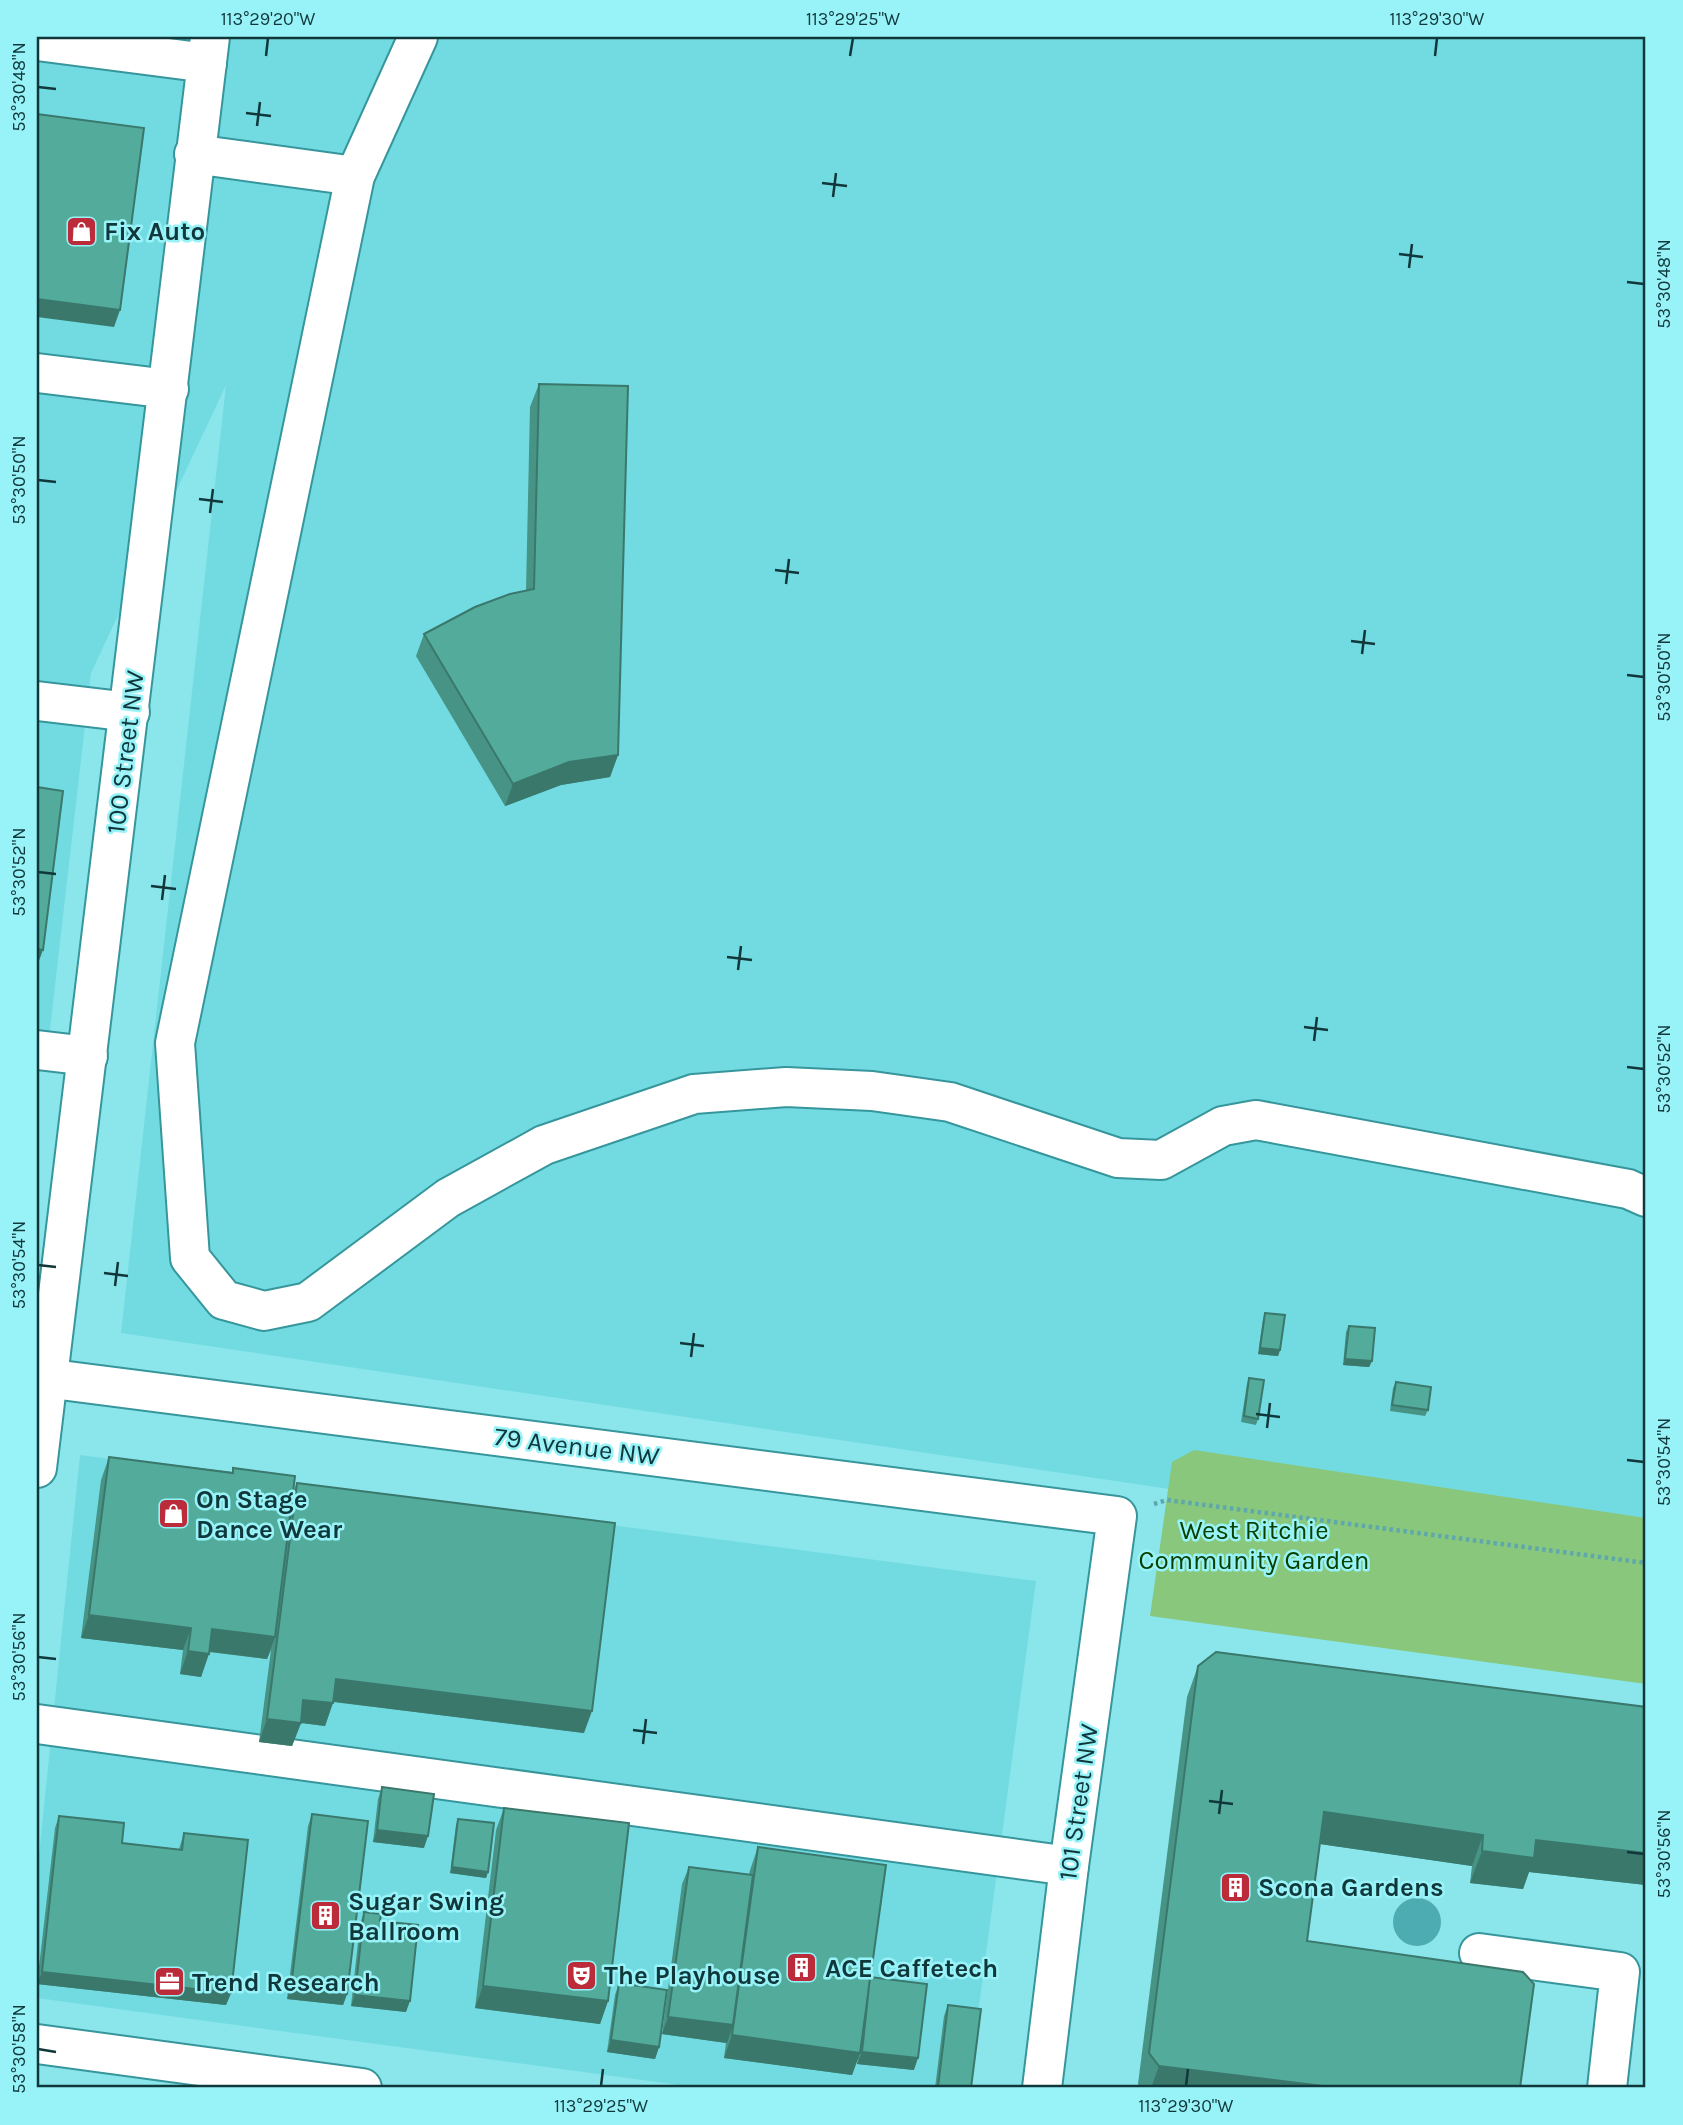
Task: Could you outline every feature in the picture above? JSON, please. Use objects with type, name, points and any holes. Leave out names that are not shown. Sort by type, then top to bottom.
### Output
[{"type":"street","points":[[418,37],[355,176],[175,1043],[190,1258],[224,1300],[264,1311],[309,1302],[447,1198],[544,1145],[694,1094],[773,1087],[872,1091],[950,1102],[1118,1158],[1161,1160],[1223,1126],[1256,1119],[1628,1189],[1646,1197]]},
{"type":"street","points":[[37,41],[208,50]]},
{"type":"street","name":"100 Street NW","points":[[37,1468],[42,1378],[88,1056],[208,50]]},
{"type":"street","points":[[194,154],[355,176]]},
{"type":"street","points":[[37,373],[169,389]]},
{"type":"street","points":[[37,701],[130,712]]},
{"type":"street","points":[[37,1049],[88,1056]]},
{"type":"street","name":"79 Avenue NW","points":[[42,1378],[1117,1516]]},
{"type":"street","name":"101 Street NW","points":[[1042,2088],[1117,1516]]},
{"type":"street","points":[[37,1724],[1069,1866]]},
{"type":"street","points":[[1479,1953],[1620,1972],[1607,2088]]},
{"type":"street","points":[[37,2044],[362,2088]]},
{"type":"path","points":[[1117,1516],[1167,1500],[1646,1563]]},
{"type":"shaded area","points":[[37,37],[1646,37],[1646,1560],[121,1333],[226,385],[91,673],[49,1038],[37,1037]]},
{"type":"shaded area","points":[[80,1455],[1036,1581],[968,2088],[701,2088],[37,1998],[37,1875]]},
{"type":"shaded area","points":[[1417,1898],[1434,1905],[1441,1922],[1434,1939],[1417,1946],[1400,1939],[1393,1922],[1400,1905]]},
{"type":"green space","name":"West Ritchie Community Garden","points":[[1194,1450],[1646,1518],[1646,1684],[1150,1616],[1172,1462]]},
{"type":"building","name":"Fix Auto","points":[[37,114],[144,128],[120,310],[37,299]]},
{"type":"building","points":[[539,384],[628,386],[618,755],[569,762],[513,784],[424,634],[475,607],[510,594],[534,589]]},
{"type":"building","points":[[37,787],[63,791],[43,950],[37,949]]},
{"type":"building","points":[[1265,1313],[1285,1315],[1280,1350],[1260,1348]]},
{"type":"building","points":[[1349,1326],[1375,1328],[1372,1361],[1345,1359]]},
{"type":"building","points":[[1249,1378],[1264,1380],[1258,1419],[1244,1416]]},
{"type":"building","points":[[1396,1382],[1431,1387],[1428,1410],[1392,1405]]},
{"type":"building","points":[[109,1457],[233,1473],[233,1468],[295,1476],[275,1637],[212,1629],[209,1654],[188,1651],[191,1628],[89,1615]]},
{"type":"building","points":[[297,1483],[615,1523],[592,1711],[336,1679],[333,1703],[303,1700],[301,1723],[267,1719]]},
{"type":"building","name":"Scona Gardens","points":[[1216,1652],[1646,1707],[1646,1853],[1536,1840],[1534,1858],[1482,1851],[1483,1835],[1324,1812],[1307,1941],[1523,1972],[1534,1984],[1520,2088],[1339,2088],[1159,2066],[1149,2053],[1198,1666]]},
{"type":"building","points":[[382,1787],[434,1794],[428,1836],[377,1830]]},
{"type":"building","points":[[504,1808],[629,1823],[608,2001],[483,1986]]},
{"type":"building","name":"Sugar Swing Ballroom","points":[[312,1814],[368,1821],[347,1994],[291,1987]]},
{"type":"building","points":[[59,1816],[124,1823],[122,1843],[182,1850],[184,1833],[248,1840],[231,1993],[42,1972]]},
{"type":"building","points":[[458,1819],[494,1823],[488,1872],[452,1867]]},
{"type":"building","name":"ACE Caffetech","points":[[758,1847],[886,1865],[860,2053],[732,2035]]},
{"type":"building","points":[[689,1867],[753,1875],[733,2025],[668,2017]]},
{"type":"building","points":[[364,1912],[381,1914],[380,1921],[418,1925],[410,2001],[355,1995]]},
{"type":"building","points":[[870,1977],[927,1984],[918,2058],[862,2052]]},
{"type":"building","points":[[619,1983],[667,1990],[659,2047],[611,2040]]},
{"type":"building","points":[[948,2005],[981,2009],[971,2088],[938,2087]]},
{"type":"place","name":"Fix Auto","points":[[81,231]]},
{"type":"place","name":"On Stage Dance Wear","points":[[173,1514]]},
{"type":"place","name":"Scona Gardens","points":[[1235,1887]]},
{"type":"place","name":"Sugar Swing Ballroom","points":[[325,1916]]},
{"type":"place","name":"ACE Caffetech","points":[[802,1968]]},
{"type":"place","name":"The Playhouse","points":[[581,1975]]},
{"type":"place","name":"Trend Research","points":[[169,1982]]}]
